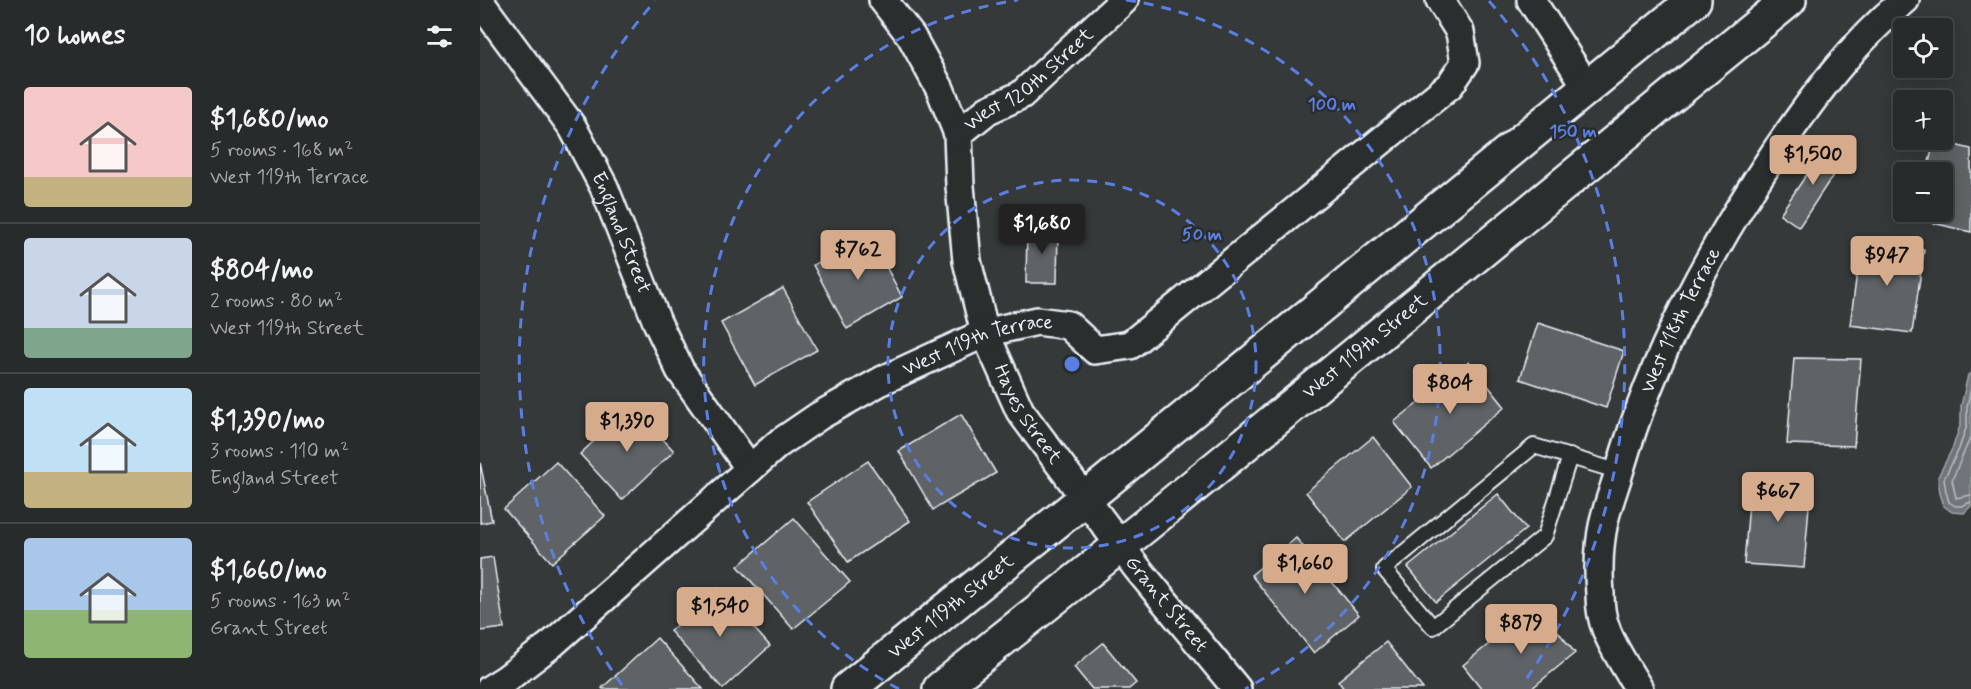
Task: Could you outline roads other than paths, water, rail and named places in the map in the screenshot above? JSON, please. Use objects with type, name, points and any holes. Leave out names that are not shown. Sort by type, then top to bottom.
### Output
[{"type":"main road","name":"West 119th Street","points":[[848,689],[1694,0]]},
{"type":"main road","name":"West 119th Street","points":[[940,689],[1789,0]]},
{"type":"street","name":"Hayes Street","points":[[884,0],[911,36],[940,88],[958,134],[960,186],[968,261],[985,333],[1020,411],[1119,546]]},
{"type":"street","name":"West 120th Street","points":[[958,134],[988,110],[1021,95],[1124,0]]},
{"type":"street","name":"West 119th Terrace","points":[[489,689],[554,643],[778,444],[819,416],[883,380],[985,333],[1037,321],[1068,325],[1095,350],[1130,345],[1450,86],[1465,63],[1460,32],[1440,0]]},
{"type":"street","points":[[1531,0],[1587,87]]},
{"type":"street","name":"West 118th Terrace","points":[[1639,689],[1606,629],[1600,595],[1599,552],[1604,521],[1648,389],[1680,314],[1758,179],[1807,106],[1852,52],[1905,0]]},
{"type":"street","name":"England Street","points":[[480,2],[573,128],[604,187],[657,322],[680,370],[750,469]]},
{"type":"street","name":"Grant Street","points":[[1119,546],[1237,689]]},
{"type":"lane","points":[[1570,456],[1545,536],[1433,627],[1384,569],[1534,446],[1570,456],[1620,472]]},
{"type":"water","points":[[1971,373],[1971,506],[1964,513],[1952,512],[1944,506],[1938,477],[1953,447],[1961,423],[1961,406],[1968,375]]}]
